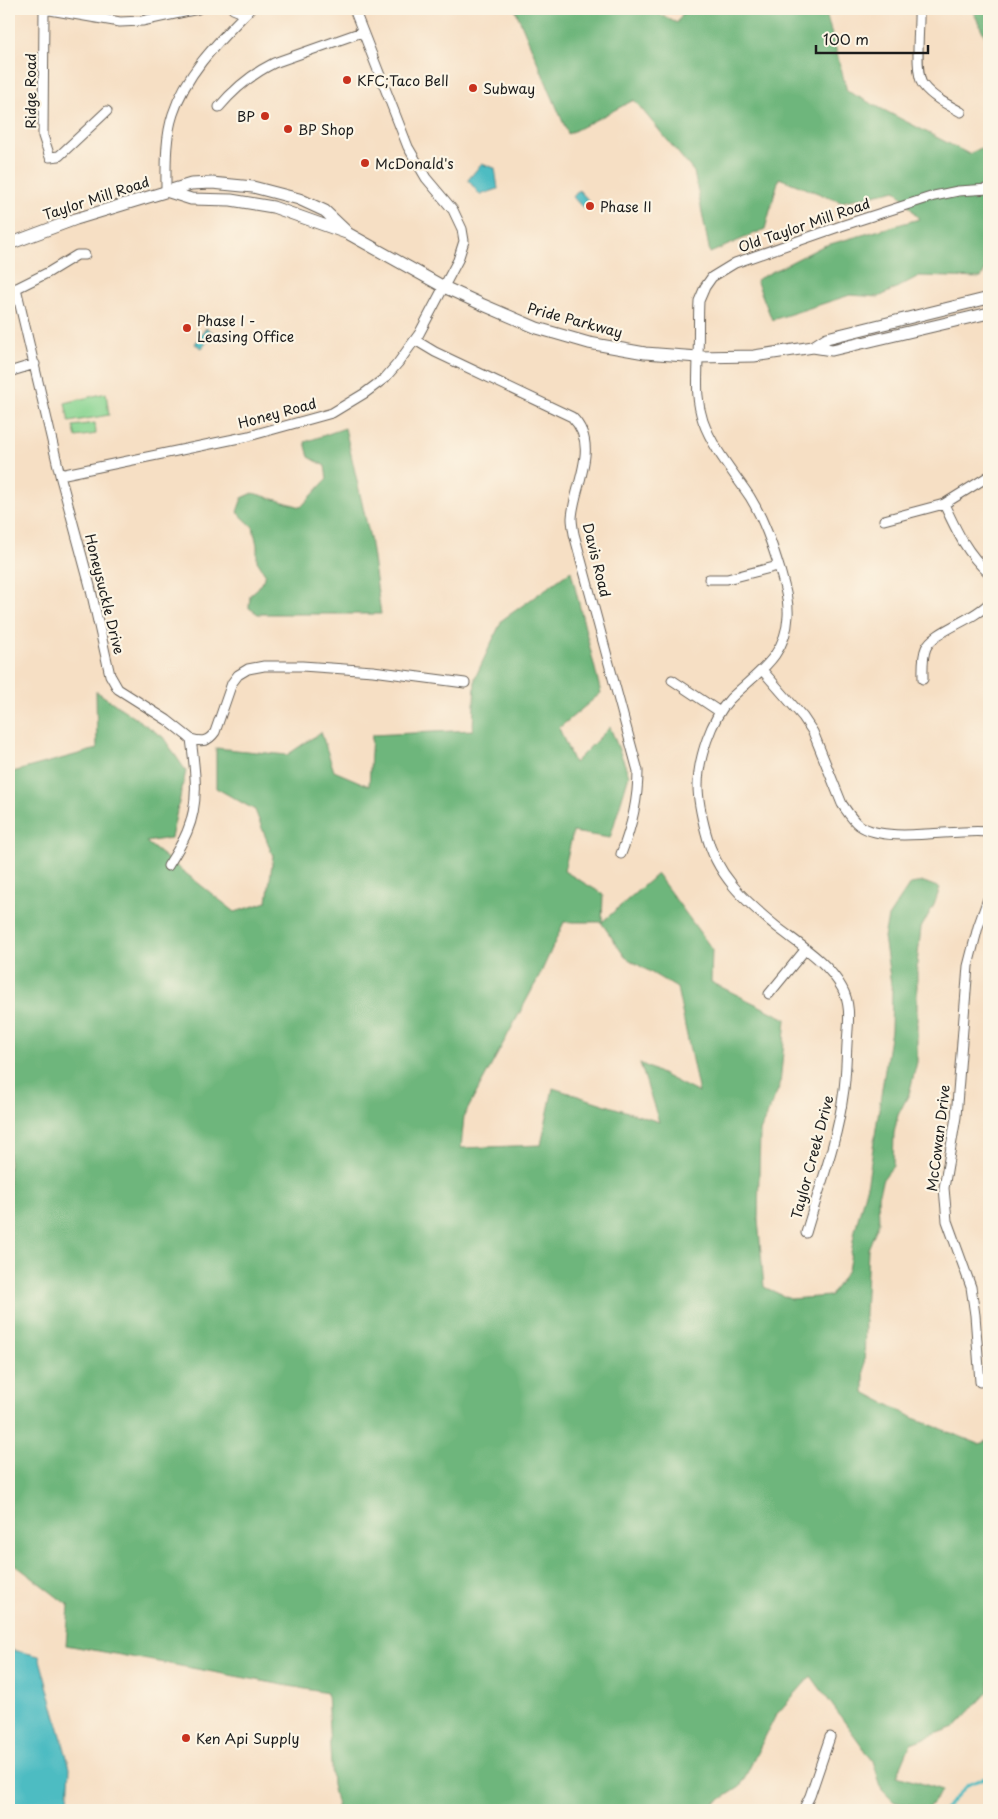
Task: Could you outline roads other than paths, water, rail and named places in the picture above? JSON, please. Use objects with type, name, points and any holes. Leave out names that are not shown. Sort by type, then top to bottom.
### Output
[{"type":"main road","name":"Pride Parkway","points":[[166,191],[191,184],[212,183],[253,187],[275,192],[299,199],[325,210],[349,234]]},
{"type":"main road","name":"Pride Parkway","points":[[166,191],[191,199],[231,200],[274,208],[349,234],[444,287],[537,328],[612,348],[645,353],[698,357],[754,356],[813,347],[832,350],[989,314]]},
{"type":"main road","name":"Taylor Mill Road","points":[[9,244],[76,219],[166,191]]},
{"type":"main road","name":"Pride Parkway","points":[[813,347],[828,338],[989,298]]},
{"type":"street","points":[[44,9],[120,22],[142,20],[198,9]]},
{"type":"street","name":"Ridge Road","points":[[44,9],[43,136],[50,158],[59,156],[107,111]]},
{"type":"street","points":[[233,9],[247,12]]},
{"type":"street","points":[[354,9],[412,155],[426,178],[453,210],[462,229],[464,241],[462,250],[444,287]]},
{"type":"street","points":[[919,9],[918,63],[921,83],[938,98],[961,112]]},
{"type":"street","name":"Taylor Mill Road","points":[[166,191],[172,115],[181,93],[204,57],[247,12]]},
{"type":"street","points":[[219,107],[233,90],[246,79],[274,62],[362,32]]},
{"type":"street","name":"Old Taylor Mill Road","points":[[698,357],[699,301],[712,277],[722,269],[834,228],[934,196],[958,191],[989,189]]},
{"type":"street","points":[[12,290],[77,255],[85,255]]},
{"type":"street","name":"Honey Road","points":[[60,475],[249,436],[332,413],[365,393],[384,378],[398,363],[415,340],[444,287]]},
{"type":"street","name":"Honeysuckle Drive","points":[[12,290],[34,364],[112,680],[118,689],[166,720],[191,739]]},
{"type":"street","name":"Davis Road","points":[[415,340],[435,352],[572,417],[580,424],[586,442],[572,517],[574,534],[638,771],[632,816],[622,854]]},
{"type":"street","name":"Taylor Creek Drive","points":[[698,357],[697,396],[704,422],[719,451],[758,512],[773,545],[787,599],[788,619],[786,633],[775,656],[763,670],[729,700],[713,725],[705,747],[698,784],[706,834],[713,854],[724,875],[735,889],[753,908],[834,975],[843,990],[848,1006],[849,1023],[844,1096],[838,1126],[806,1233]]},
{"type":"street","points":[[9,372],[34,364]]},
{"type":"street","points":[[884,520],[944,504],[989,476]]},
{"type":"street","points":[[944,504],[958,535],[974,558],[989,573]]},
{"type":"street","points":[[709,579],[727,579],[778,566]]},
{"type":"street","points":[[923,679],[925,649],[933,639],[976,615],[989,602]]},
{"type":"street","points":[[168,866],[185,837],[194,812],[195,773],[191,739],[206,741],[211,738],[215,732],[232,683],[238,676],[248,670],[264,666],[302,666],[373,671],[465,683]]},
{"type":"street","points":[[763,670],[803,717],[813,732],[842,804],[858,824],[879,834],[989,832]]},
{"type":"street","points":[[672,680],[720,712]]},
{"type":"street","name":"McCowan Drive","points":[[980,1382],[971,1287],[947,1221],[944,1188],[956,1118],[968,966],[978,927],[989,896]]},
{"type":"street","points":[[769,994],[806,950]]},
{"type":"street","points":[[803,1810],[810,1796],[830,1737]]},
{"type":"water","points":[[481,164],[495,168],[498,189],[480,195],[468,180]]},
{"type":"water","points":[[579,190],[590,202],[583,208],[573,197]]},
{"type":"water","points":[[206,328],[214,333],[202,348],[195,344]]},
{"type":"water","points":[[13,1650],[39,1656],[70,1768],[68,1801],[61,1810],[9,1810],[9,1652]]},
{"type":"waterway","points":[[945,1810],[968,1785],[989,1776]]},
{"type":"place","name":"KFC;Taco Bell","points":[[347,80]]},
{"type":"place","name":"Subway","points":[[473,88]]},
{"type":"place","name":"BP","points":[[265,116]]},
{"type":"place","name":"BP Shop","points":[[288,129]]},
{"type":"place","name":"McDonald's","points":[[365,163]]},
{"type":"place","name":"Phase II","points":[[590,206]]},
{"type":"place","name":"Phase I - Leasing Office","points":[[187,328]]},
{"type":"place","name":"Ken Api Supply","points":[[186,1738]]}]
